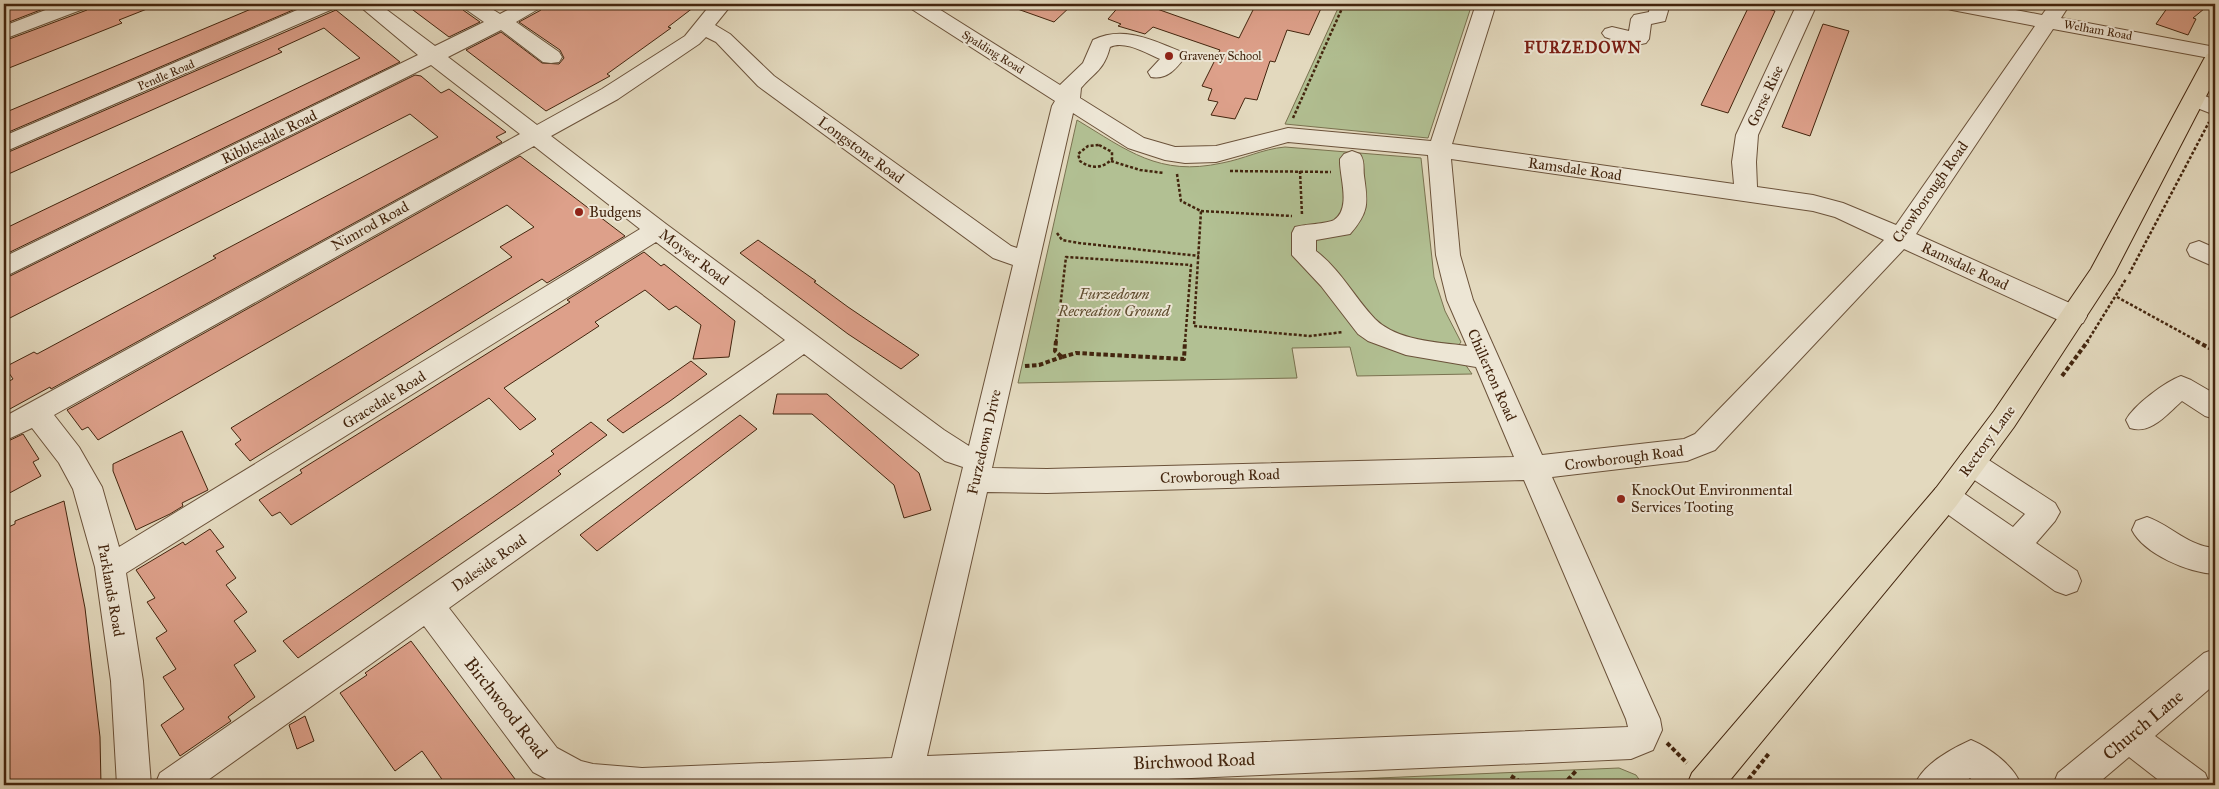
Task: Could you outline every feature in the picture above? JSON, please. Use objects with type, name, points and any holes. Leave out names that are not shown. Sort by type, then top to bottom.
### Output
[{"type":"main road","name":"Rectory Lane","points":[[1695,774],[1946,497],[1971,463],[2074,316],[2207,109],[2215,59]]},
{"type":"street","points":[[4,33],[79,4]]},
{"type":"street","name":"Pendle Road","points":[[4,144],[328,4]]},
{"type":"street","name":"Moyser Road","points":[[367,4],[657,230],[978,471]]},
{"type":"street","points":[[471,4],[551,57]]},
{"type":"street","name":"Ribblesdale Road","points":[[4,268],[501,23],[533,4]]},
{"type":"street","name":"Nimrod Road","points":[[4,430],[610,94],[685,45],[704,28],[722,4]]},
{"type":"street","name":"Chillerton Road","points":[[1486,4],[1440,150],[1448,254],[1460,300],[1484,358],[1643,719],[1658,738]]},
{"type":"street","points":[[1612,33],[1639,38],[1641,19],[1658,17],[1660,4]]},
{"type":"street","name":"Gorse Rise","points":[[1746,193],[1744,162],[1747,135],[1807,4]]},
{"type":"street","name":"Welham Road","points":[[1952,4],[2054,12],[2215,53]]},
{"type":"street","name":"Spalding Road","points":[[932,7],[1069,101]]},
{"type":"street","name":"Crowborough Road","points":[[978,471],[1047,481],[1533,467],[1687,450],[1698,447],[1724,424],[1901,237],[2054,12]]},
{"type":"street","name":"Longstone Road","points":[[704,28],[723,38],[766,82],[1002,252],[1009,256],[1027,258]]},
{"type":"street","name":"Furzedown Drive","points":[[905,779],[1063,106],[1069,101],[1070,86],[1088,73],[1095,64],[1100,44],[1106,40],[1117,38],[1131,41],[1174,57],[1159,72]]},
{"type":"street","name":"Ramsdale Road","points":[[1069,101],[1136,143],[1169,153],[1216,154],[1269,137],[1288,135],[1440,150],[1828,206],[2074,316]]},
{"type":"street","points":[[1351,165],[1358,198],[1347,222],[1340,228],[1304,233],[1304,255],[1336,286],[1368,328],[1403,344],[1424,350],[1484,358]]},
{"type":"street","name":"Gracedale Road","points":[[110,567],[140,551],[657,230]]},
{"type":"street","name":"Daleside Road","points":[[172,785],[805,340]]},
{"type":"street","points":[[2140,420],[2182,387],[2215,408]]},
{"type":"street","name":"Parklands Road","points":[[36,412],[68,455],[83,479],[110,567],[128,681],[134,785]]},
{"type":"street","points":[[1971,463],[2045,512],[2015,546]]},
{"type":"street","points":[[1946,497],[2066,580]]},
{"type":"street","points":[[2147,530],[2189,557],[2205,561],[2215,561]]},
{"type":"street","name":"Birchwood Road","points":[[428,606],[545,760],[575,776],[601,782],[642,785],[905,779],[1631,744],[1641,739],[1658,738]]},
{"type":"street","name":"Church Lane","points":[[2070,785],[2215,664]]},
{"type":"street","points":[[2129,737],[2193,785]]},
{"type":"street","points":[[1932,785],[1971,757],[2004,785]]},
{"type":"path","points":[[1288,135],[1290,126],[1344,4]]},
{"type":"path","points":[[2080,354],[2117,297],[2207,109]]},
{"type":"path","points":[[1099,145],[1109,148],[1113,156],[1105,165],[1094,167],[1084,164],[1078,154],[1088,146],[1099,145]]},
{"type":"path","points":[[1224,170],[1300,171],[1351,165]]},
{"type":"path","points":[[1177,174],[1181,201],[1201,210],[1302,218],[1300,171]]},
{"type":"path","points":[[1201,210],[1194,326],[1310,336],[1368,328]]},
{"type":"path","points":[[1062,240],[1087,243],[1106,248],[1153,250],[1199,256]]},
{"type":"path","points":[[1002,364],[1043,366],[1076,353],[1184,359],[1191,265],[1066,257],[1055,351],[1062,357]]},
{"type":"path","points":[[2117,297],[2215,350]]},
{"type":"path","points":[[1658,738],[1695,774]]},
{"type":"path","points":[[1564,785],[1578,766]]},
{"type":"green space","points":[[1340,4],[1472,4],[1428,138],[1285,124]]},
{"type":"green space","name":"Furzedown Recreation Ground","points":[[1077,120],[1145,158],[1180,166],[1222,163],[1285,147],[1421,158],[1434,277],[1445,311],[1461,342],[1455,350],[1472,374],[1357,376],[1350,347],[1292,348],[1297,378],[1018,383]]},
{"type":"green space","points":[[1619,768],[1636,775],[1643,785],[1210,785]]},
{"type":"building","points":[[4,4],[56,4],[4,24]]},
{"type":"building","points":[[91,4],[157,5],[119,20],[122,23],[4,70],[4,41],[87,10]]},
{"type":"building","points":[[263,4],[307,4],[4,134],[4,113]]},
{"type":"building","points":[[405,4],[459,4],[463,10],[480,22],[449,37]]},
{"type":"building","points":[[545,4],[698,4],[668,27],[671,28],[607,74],[610,76],[546,111],[466,50],[501,32],[542,63],[559,64],[564,58],[560,50],[519,22],[541,10]]},
{"type":"building","points":[[1009,4],[1073,4],[1054,22],[1009,6]]},
{"type":"building","points":[[1121,4],[1143,4],[1239,38],[1256,4],[1323,4],[1309,35],[1287,30],[1275,62],[1270,61],[1257,100],[1245,98],[1235,119],[1211,115],[1218,102],[1208,100],[1212,89],[1202,86],[1220,50],[1153,27],[1145,34],[1118,26],[1121,24],[1108,19]]},
{"type":"building","points":[[1750,4],[1775,11],[1728,113],[1701,105]]},
{"type":"building","points":[[2170,4],[2210,4],[2193,18],[2196,19],[2188,35],[2156,24]]},
{"type":"building","points":[[336,10],[400,62],[4,255],[4,229],[360,58],[324,28],[278,49],[282,52],[4,176],[4,154]]},
{"type":"building","points":[[1823,24],[1849,31],[1810,136],[1782,127]]},
{"type":"building","points":[[415,75],[421,76],[441,93],[449,89],[506,132],[496,137],[502,142],[51,389],[50,387],[8,410],[9,412],[4,415],[4,384],[13,379],[5,367],[34,352],[37,354],[216,258],[213,256],[438,137],[410,114],[4,321],[4,279]]},
{"type":"building","points":[[520,156],[625,236],[547,283],[542,279],[250,461],[235,444],[241,440],[231,428],[512,257],[500,247],[534,227],[507,205],[98,440],[88,427],[82,430],[67,410]]},
{"type":"building","points":[[758,240],[816,281],[814,282],[848,307],[919,355],[901,369],[848,334],[740,253]]},
{"type":"building","points":[[644,252],[661,266],[664,264],[735,321],[729,357],[693,359],[701,325],[676,306],[669,310],[645,290],[595,322],[599,326],[504,388],[536,419],[520,430],[489,398],[291,525],[280,512],[272,516],[259,500],[302,473],[300,470],[570,302],[567,300]]},
{"type":"building","points":[[691,361],[707,374],[670,401],[623,433],[607,420]]},
{"type":"building","points":[[777,394],[827,394],[919,473],[931,510],[904,518],[894,485],[812,414],[773,414]]},
{"type":"building","points":[[740,415],[757,429],[597,551],[580,535]]},
{"type":"building","points":[[591,422],[607,435],[558,471],[561,474],[518,505],[298,658],[283,641],[554,454],[551,451]]},
{"type":"building","points":[[182,431],[208,490],[182,503],[183,506],[170,514],[136,530],[113,471],[113,464]]},
{"type":"building","points":[[23,434],[39,459],[33,462],[41,476],[4,496],[4,443]]},
{"type":"building","points":[[64,501],[85,608],[100,737],[101,785],[10,785],[4,677],[4,529],[15,524],[15,521]]},
{"type":"building","points":[[210,529],[224,547],[216,551],[236,578],[226,585],[247,612],[234,621],[256,651],[234,665],[255,697],[228,717],[231,721],[180,756],[161,725],[184,709],[163,677],[176,669],[156,638],[167,631],[147,602],[155,598],[136,570],[183,542],[185,545]]},
{"type":"building","points":[[411,641],[515,779],[507,785],[446,785],[422,751],[395,771],[340,693]]},
{"type":"building","points":[[305,716],[314,741],[297,749],[289,725]]},
{"type":"place","name":"Graveney School","points":[[1169,56]]},
{"type":"place","name":"Budgens","points":[[579,212]]},
{"type":"place","name":"KnockOut Environmental Services Tooting","points":[[1621,499]]},
{"type":"district","name":"FURZEDOWN","points":[[1583,47]]}]
